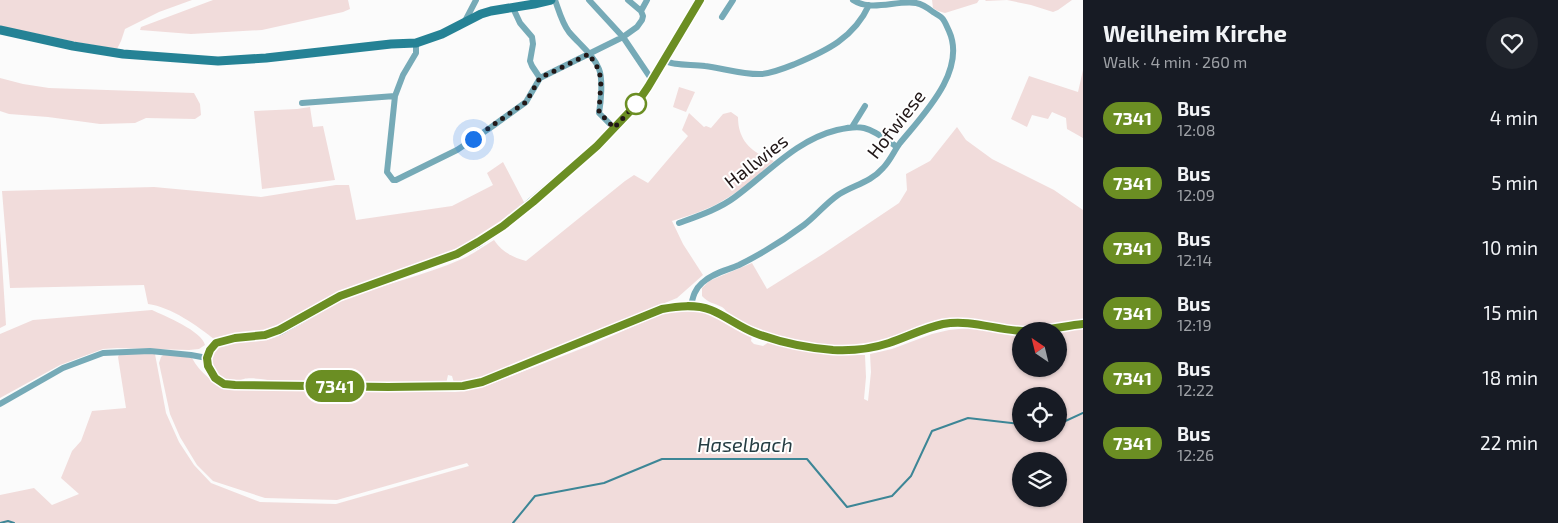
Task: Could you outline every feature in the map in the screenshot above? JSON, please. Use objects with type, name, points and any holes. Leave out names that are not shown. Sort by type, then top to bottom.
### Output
[{"type":"street","points":[[464,23],[476,0]]},
{"type":"street","points":[[0,30],[74,46],[123,54],[218,61],[416,43],[442,34],[491,11],[551,0]]},
{"type":"street","points":[[556,0],[560,16],[569,32],[589,54],[599,70],[601,81],[599,112],[614,128]]},
{"type":"street","points":[[588,0],[623,37],[652,80]]},
{"type":"street","points":[[416,43],[416,53],[403,75],[395,96],[387,172],[393,180],[457,150],[526,102],[540,78],[623,37],[637,27],[643,16],[641,11],[628,0]]},
{"type":"street","points":[[641,11],[647,0]]},
{"type":"street","points":[[700,0],[635,106],[597,146],[503,226],[457,254],[340,296],[279,330],[265,335],[235,338],[216,343],[210,350],[207,358],[208,366],[215,378],[224,384],[235,385],[463,386],[482,382],[662,309],[675,306],[691,306],[711,310],[754,333],[800,346],[834,350],[866,349],[944,324],[969,323],[1000,329],[1025,331],[1083,324]]},
{"type":"street","points":[[722,17],[733,0]]},
{"type":"street","name":"Hofwiese","points":[[691,306],[694,292],[702,282],[740,264],[806,224],[839,194],[864,184],[883,168],[897,147],[939,94],[953,60],[954,48],[952,37],[943,18],[926,3],[858,3],[853,0]]},
{"type":"street","points":[[663,60],[668,63],[683,63],[763,74],[786,68],[832,48],[848,35],[866,13],[865,3]]},
{"type":"street","points":[[513,8],[520,23],[532,37],[533,44],[530,60],[540,78]]},
{"type":"street","points":[[302,104],[395,96]]},
{"type":"street","points":[[852,127],[865,106]]},
{"type":"street","name":"Hallwies","points":[[679,223],[708,212],[733,199],[802,144],[823,134],[852,127],[864,128],[878,134],[897,147]]},
{"type":"street","points":[[0,404],[63,368],[103,353],[150,351],[191,354],[207,358]]},
{"type":"shaded area","points":[[0,0],[192,0],[159,12],[125,29],[117,49],[0,26]]},
{"type":"shaded area","points":[[213,0],[348,0],[350,9],[262,30],[191,34],[140,30],[141,27]]},
{"type":"shaded area","points":[[932,0],[979,0],[977,3],[945,13],[933,8]]},
{"type":"shaded area","points":[[1007,0],[1072,0],[1053,12]]},
{"type":"shaded area","points":[[1083,70],[1083,138],[1067,129],[1066,118],[1052,112],[1048,119],[1032,115],[1027,127],[1011,119],[1029,76],[1078,92]]},
{"type":"shaded area","points":[[0,78],[49,88],[194,93],[200,104],[201,115],[195,119],[146,118],[135,123],[100,124],[9,114],[0,111]]},
{"type":"shaded area","points":[[679,87],[695,92],[686,112],[673,107]]},
{"type":"shaded area","points":[[310,107],[313,127],[323,126],[335,180],[262,189],[254,111]]},
{"type":"shaded area","points":[[731,112],[738,117],[741,133],[748,145],[759,154],[774,161],[724,200],[702,211],[672,221],[683,244],[703,275],[677,298],[608,330],[478,380],[454,383],[452,376],[448,375],[446,384],[278,382],[251,378],[229,381],[220,378],[211,364],[212,356],[216,350],[224,345],[269,339],[298,326],[343,300],[448,265],[466,257],[494,240],[500,248],[516,258],[526,261],[634,175],[648,183],[688,136],[682,130],[689,113],[704,127],[711,128],[723,114]]},
{"type":"shaded area","points":[[957,127],[966,140],[992,159],[1054,190],[1083,210],[1083,321],[1068,323],[1012,322],[1012,327],[977,320],[947,320],[867,345],[837,348],[792,341],[739,323],[730,317],[722,307],[709,302],[702,296],[702,288],[709,281],[752,263],[767,289],[899,203],[907,190],[906,174],[930,161]]},
{"type":"shaded area","points":[[503,162],[525,204],[489,231],[466,246],[312,308],[275,328],[253,333],[228,335],[215,340],[175,313],[148,304],[144,285],[10,288],[2,191],[154,187],[261,197],[336,185],[349,185],[356,220],[452,206],[493,185],[487,173]]},
{"type":"shaded area","points":[[0,230],[6,325],[0,328]]},
{"type":"shaded area","points":[[689,309],[712,314],[752,336],[751,341],[754,344],[763,346],[769,342],[817,351],[865,355],[864,399],[868,401],[871,372],[870,354],[892,349],[932,334],[968,328],[1012,334],[1012,378],[1068,378],[1068,330],[1083,328],[1083,523],[0,523],[0,495],[34,488],[52,505],[79,494],[61,478],[72,451],[81,441],[92,411],[126,408],[118,357],[120,353],[155,354],[166,413],[179,442],[194,465],[211,483],[260,502],[336,504],[469,466],[467,463],[337,500],[265,498],[213,481],[197,465],[180,437],[170,414],[159,363],[161,357],[165,353],[192,358],[208,377],[230,389],[455,392],[483,387],[591,345],[664,313]]},
{"type":"shaded area","points":[[152,310],[190,329],[197,334],[205,345],[199,349],[189,350],[103,349],[60,365],[0,398],[0,334],[33,320]]},
{"type":"waterway","name":"Haselbach","points":[[1067,420],[1083,413]]},
{"type":"waterway","name":"Haselbach","points":[[513,523],[535,496],[604,483],[662,459],[807,459],[847,507],[892,496],[911,476],[932,431],[968,418],[1012,423]]},
{"type":"waterway","name":"Haselbach","points":[[0,523],[8,521],[14,523]]},
{"type":"bus line","name":"7341","points":[[700,0],[635,106],[597,146],[503,226],[457,254],[340,296],[279,330],[265,335],[235,338],[216,343],[210,350],[207,358],[208,366],[215,378],[224,384],[235,385],[463,386],[482,382],[662,309],[675,306],[691,306],[711,310],[754,333],[800,346],[834,350],[866,349],[944,324],[969,323],[1000,329],[1025,331],[1083,324]]},
{"type":"route","points":[[473,139],[526,102],[540,78],[589,54],[599,70],[601,81],[599,112],[614,128],[636,104]]}]
